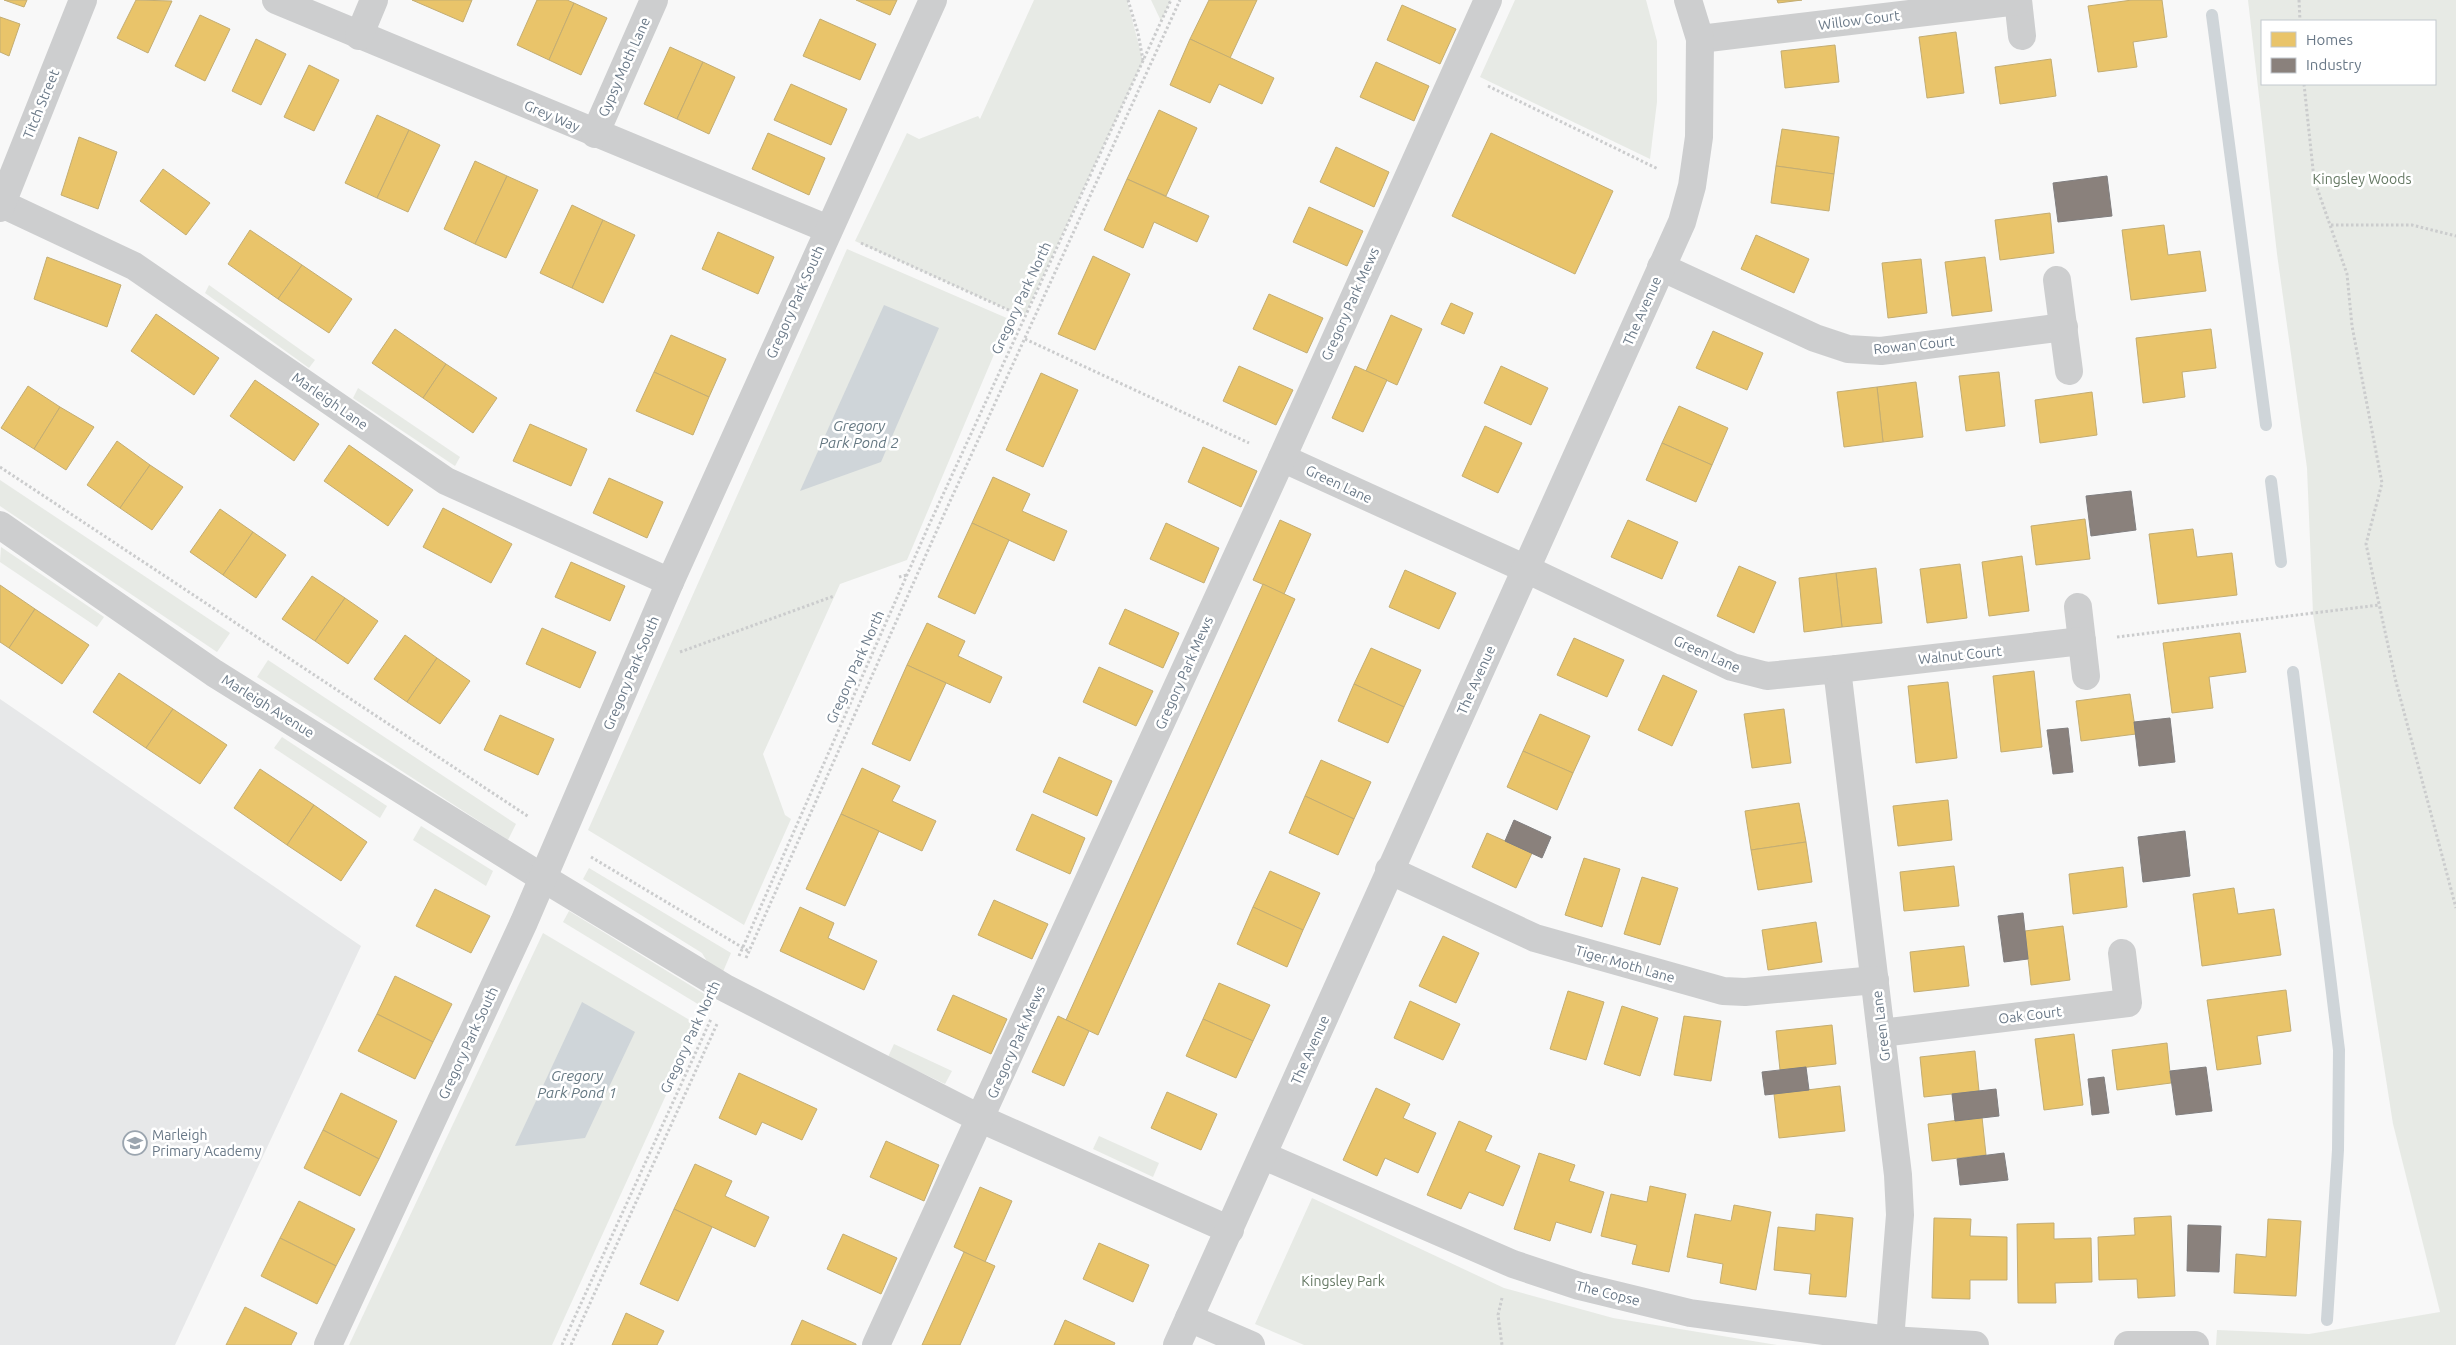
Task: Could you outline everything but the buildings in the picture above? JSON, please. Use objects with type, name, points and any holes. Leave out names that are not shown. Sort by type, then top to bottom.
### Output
[{"type":"street","name":"Titch Street","points":[[0,205],[82,0]]},
{"type":"street","name":"Grey Way","points":[[276,0],[358,36],[828,229]]},
{"type":"street","points":[[358,36],[374,0]]},
{"type":"street","name":"Gypsy Moth Lane","points":[[595,134],[654,0]]},
{"type":"street","name":"Gregory Park South","points":[[328,1345],[543,878],[670,582],[933,0]]},
{"type":"street","name":"Gregory Park Mews","points":[[876,1345],[1282,458],[1488,0]]},
{"type":"street","name":"The Avenue","points":[[1177,1345],[1264,1156],[1390,870],[1682,222],[1692,186],[1700,137],[1700,39],[1688,0]]},
{"type":"street","name":"Willow Court","points":[[1700,39],[2018,1],[2022,36]]},
{"type":"street","name":"Marleigh Lane","points":[[0,205],[134,266],[446,481],[670,582]]},
{"type":"street","name":"Rowan Court","points":[[1661,267],[1816,338],[1848,348],[1881,351],[2064,328]]},
{"type":"street","points":[[2058,280],[2069,371]]},
{"type":"street","name":"Green Lane","points":[[1282,458],[1526,569],[1732,667],[1767,676],[1837,669],[1898,1175],[1900,1215],[1890,1340]]},
{"type":"street","name":"Marleigh Avenue","points":[[0,525],[214,672],[543,878],[728,990],[981,1119],[1230,1230]]},
{"type":"street","points":[[2078,607],[2086,676]]},
{"type":"street","name":"Walnut Court","points":[[1837,669],[2082,641]]},
{"type":"street","name":"Tiger Moth Lane","points":[[1390,870],[1535,938],[1723,991],[1744,992],[1875,980]]},
{"type":"street","name":"Oak Court","points":[[1881,1032],[2128,1003],[2122,953]]},
{"type":"street","name":"The Copse","points":[[1264,1156],[1512,1264],[1579,1286],[1690,1313],[1890,1340],[1975,1345]]},
{"type":"street","points":[[1189,1318],[1251,1345]]},
{"type":"street","points":[[2128,1345],[2195,1345]]},
{"type":"path","points":[[1128,0],[1138,33],[1143,60]]},
{"type":"path","name":"Gregory Park North","points":[[562,1345],[728,990],[743,947],[908,575],[1024,317],[1171,0]]},
{"type":"path","points":[[571,1345],[728,990],[750,952],[1025,339],[1180,0]]},
{"type":"path","points":[[2299,0],[2300,20]]},
{"type":"path","points":[[1456,71],[1692,186]]},
{"type":"path","points":[[2304,85],[2314,179],[2347,274],[2352,326],[2382,483],[2366,544],[2396,682],[2456,908]]},
{"type":"path","points":[[2331,226],[2412,224],[2456,236]]},
{"type":"path","points":[[828,229],[1024,317]]},
{"type":"path","points":[[1025,339],[1282,458]]},
{"type":"path","points":[[0,467],[560,838],[750,952]]},
{"type":"path","points":[[899,577],[908,575]]},
{"type":"path","points":[[673,655],[834,596]]},
{"type":"path","points":[[2082,641],[2379,605]]},
{"type":"path","points":[[1502,1345],[1498,1315],[1512,1264]]},
{"type":"shaded area","name":"Marleigh Primary Academy","points":[[0,699],[361,946],[175,1345],[0,1345]]},
{"type":"green space","points":[[1034,0],[1127,0],[1143,61],[1024,317],[855,241],[907,133],[919,139],[978,116],[980,119]]},
{"type":"green space","points":[[1151,0],[1171,0],[1161,21]]},
{"type":"green space","points":[[1515,0],[1646,0],[1657,41],[1657,102],[1650,159],[1480,77]]},
{"type":"green space","name":"Kingsley Woods","points":[[2248,0],[2456,0],[2456,1345],[2216,1345],[2217,1330],[2309,1334],[2440,1312],[2393,1124],[2313,614],[2307,468],[2277,254]]},
{"type":"green space","points":[[847,249],[1009,319],[907,560],[840,584],[763,754],[785,815],[791,819],[744,925],[588,830]]},
{"type":"green space","points":[[209,285],[315,360],[309,368],[205,293]]},
{"type":"green space","points":[[358,388],[460,457],[455,466],[353,398]]},
{"type":"green space","points":[[0,480],[230,633],[217,652],[0,506]]},
{"type":"green space","points":[[1,547],[104,617],[97,627],[0,562]]},
{"type":"green space","points":[[268,660],[516,824],[508,840],[257,677]]},
{"type":"green space","points":[[282,737],[387,806],[380,818],[274,748]]},
{"type":"green space","points":[[421,826],[493,871],[486,886],[413,840]]},
{"type":"green space","points":[[589,868],[731,953],[719,981],[702,953],[583,879]]},
{"type":"green space","points":[[569,911],[711,998],[706,1009],[563,922]]},
{"type":"green space","points":[[543,933],[698,1025],[552,1345],[349,1345]]},
{"type":"green space","points":[[894,1044],[952,1071],[945,1084],[888,1057]]},
{"type":"green space","points":[[1099,1136],[1159,1163],[1153,1177],[1093,1149]]},
{"type":"green space","name":"Kingsley Park","points":[[1312,1198],[1504,1288],[1613,1318],[1777,1345],[1304,1345],[1255,1324]]},
{"type":"water","name":"Gregory Park Pond 2","points":[[884,305],[939,328],[881,462],[800,491]]},
{"type":"water","name":"Gregory Park Pond 1","points":[[582,1002],[635,1032],[585,1138],[515,1146]]},
{"type":"waterway","points":[[2212,15],[2266,425]]},
{"type":"waterway","points":[[2271,481],[2281,562]]},
{"type":"waterway","points":[[2293,672],[2339,1050],[2338,1150],[2327,1320]]},
{"type":"place","name":"Marleigh Primary Academy","points":[[135,1143]]}]
